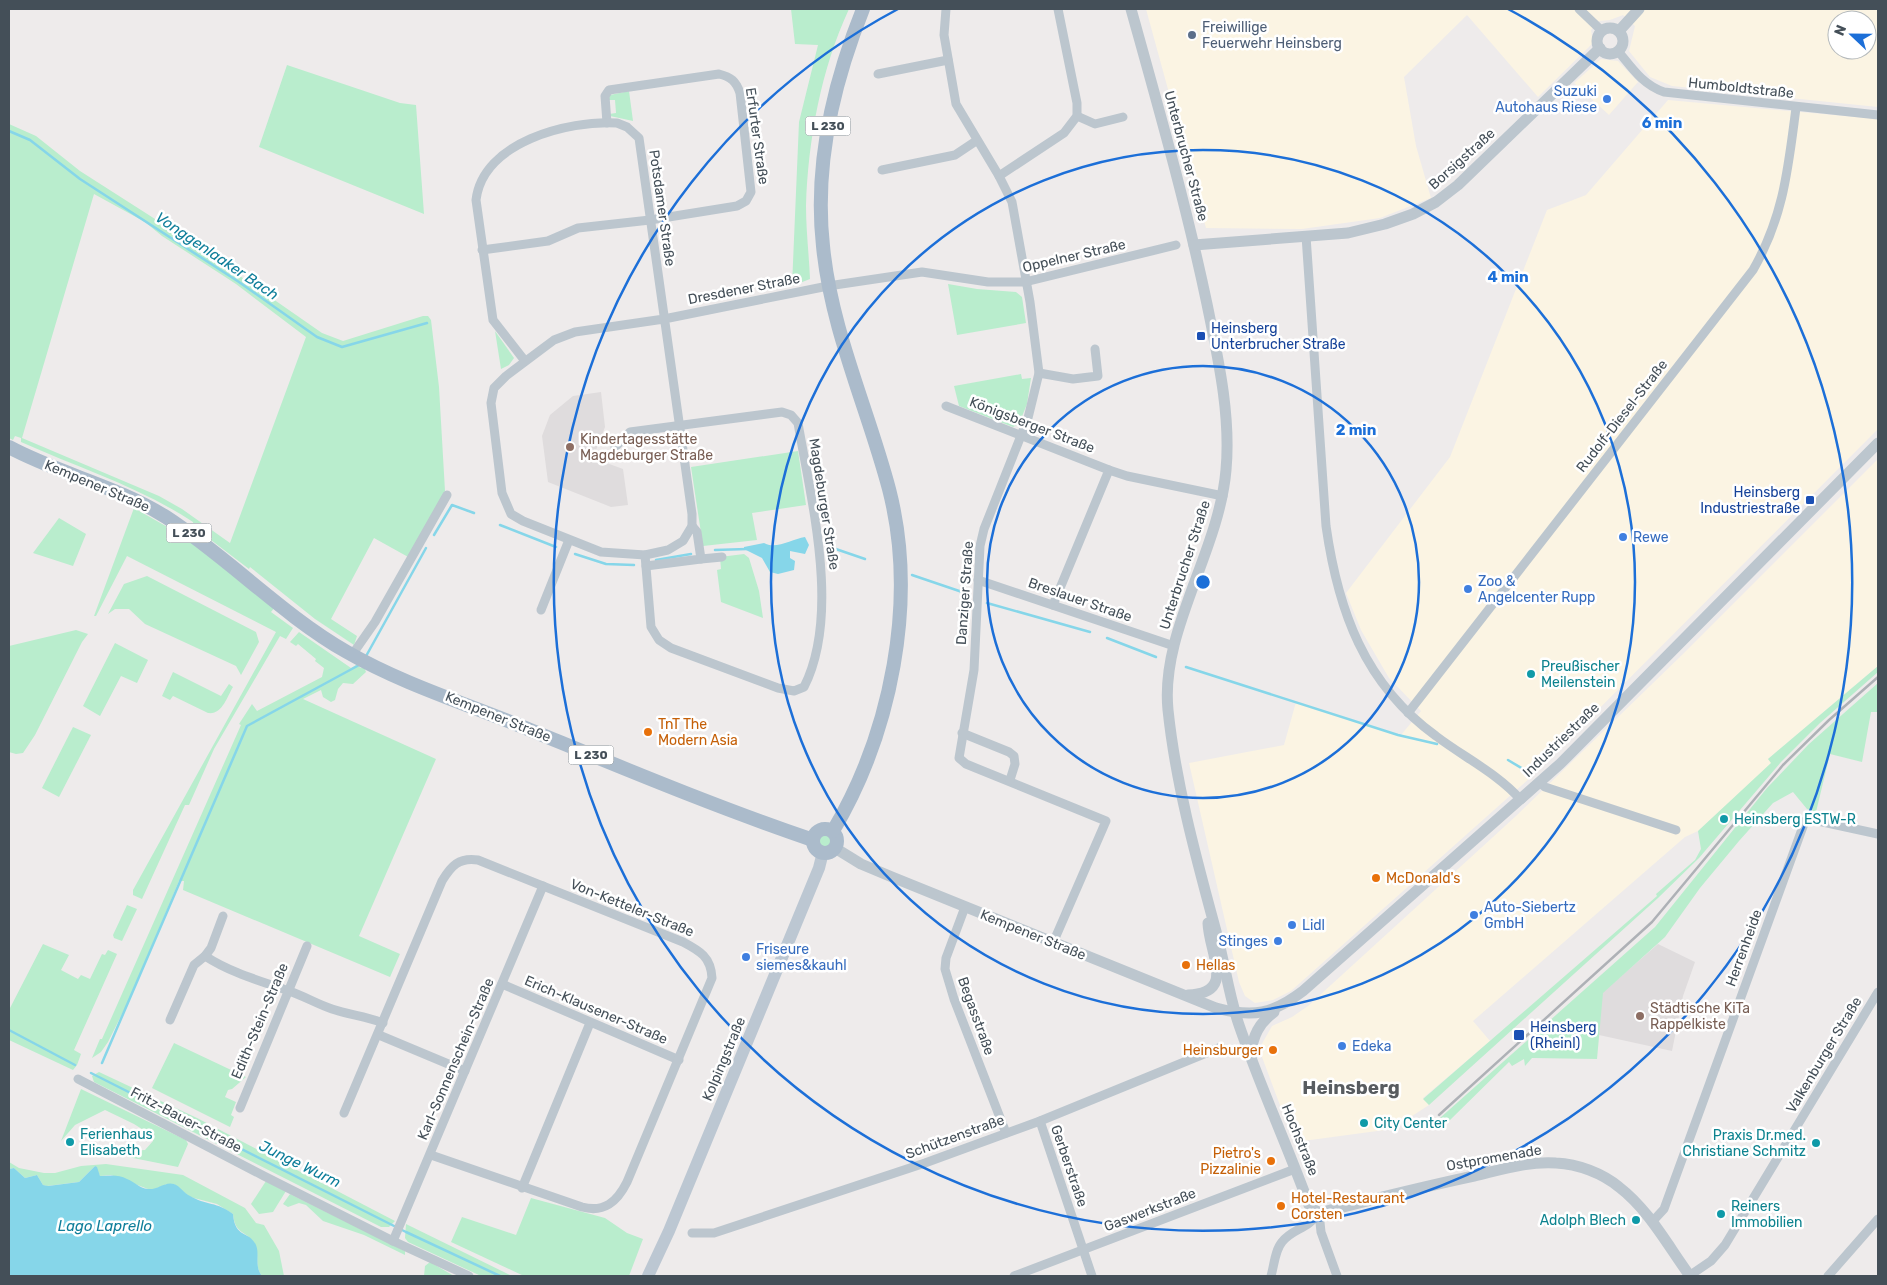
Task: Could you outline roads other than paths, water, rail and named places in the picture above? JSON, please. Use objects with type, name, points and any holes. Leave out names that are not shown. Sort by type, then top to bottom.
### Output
[{"type":"main road","name":"L 230","points":[[833,831],[864,767],[891,684],[902,562],[889,491],[828,286],[820,210],[824,146],[837,84],[864,9]]},
{"type":"main road","name":"Kempener Straße","points":[[9,447],[114,491],[162,515],[208,546],[308,626],[350,654],[370,664],[697,798],[813,840]]},
{"type":"main road","points":[[820,830],[833,831],[837,839],[829,850],[815,847],[813,840],[820,830]]},
{"type":"main road","name":"Kolpingstraße","points":[[648,1276],[669,1231],[819,868],[829,850]]},
{"type":"street","name":"Danziger Straße","points":[[946,9],[944,35],[956,104],[976,141],[999,176],[1012,202],[1039,373],[1035,395],[984,529],[980,546],[974,670],[959,758],[966,764],[1010,780],[1106,821],[1053,943]]},
{"type":"street","points":[[999,176],[1064,133],[1077,116],[1077,103],[1058,9]]},
{"type":"street","name":"Unterbrucher Straße","points":[[1131,9],[1194,245],[1222,389],[1227,468],[1223,496],[1213,534],[1174,646],[1169,668],[1168,710],[1180,782],[1206,896],[1236,1013]]},
{"type":"street","points":[[1579,9],[1602,31]]},
{"type":"street","points":[[1620,31],[1639,9]]},
{"type":"street","points":[[1612,28],[1620,31],[1623,42],[1618,51],[1610,54],[1600,48],[1598,39],[1602,31],[1612,28]]},
{"type":"street","name":"Borsigstraße","points":[[1194,245],[1348,233],[1385,224],[1413,214],[1436,202],[1484,163],[1600,48]]},
{"type":"street","name":"Humboldtstraße","points":[[1618,51],[1642,80],[1652,88],[1664,92],[1796,108],[1878,114]]},
{"type":"street","points":[[878,74],[948,60]]},
{"type":"street","name":"Erfurter Straße","points":[[606,123],[605,96],[609,90],[719,74],[732,79],[737,84],[752,192],[746,201],[737,206],[650,220]]},
{"type":"street","name":"Rudolf-Diesel-Straße","points":[[1408,713],[1754,270],[1775,227],[1784,193],[1796,108]]},
{"type":"street","points":[[1077,116],[1095,124],[1123,117]]},
{"type":"street","name":"Potsdamer Straße","points":[[525,361],[493,320],[482,250],[476,200],[477,187],[485,172],[521,144],[538,134],[551,130],[606,123],[628,127],[639,138],[664,319]]},
{"type":"street","points":[[882,170],[955,155],[976,141]]},
{"type":"street","points":[[482,250],[548,241],[578,228],[650,220]]},
{"type":"street","points":[[1306,236],[1326,526],[1331,563],[1346,615],[1356,639],[1373,669],[1408,713],[1436,737],[1507,784],[1521,800]]},
{"type":"street","name":"Oppelner Straße","points":[[828,286],[922,272],[988,282],[1025,282],[1176,245]]},
{"type":"street","name":"Dresdener Straße","points":[[692,526],[683,541],[668,550],[645,555],[601,552],[523,521],[511,514],[502,493],[490,403],[494,388],[525,361],[554,340],[575,332],[664,319],[828,286]]},
{"type":"street","points":[[664,319],[680,425],[692,526],[697,532],[701,560]]},
{"type":"street","points":[[1039,373],[1073,379],[1098,376],[1095,349]]},
{"type":"street","name":"Königsberger Straße","points":[[946,406],[1127,476],[1223,496]]},
{"type":"street","name":"Magdeburger Straße","points":[[615,447],[630,432],[680,425],[782,412],[791,415],[798,423],[820,556],[822,592],[814,658],[810,675],[804,687],[794,691],[778,688],[671,648],[659,640],[652,627],[645,555]]},
{"type":"street","name":"Industriestraße","points":[[1236,1013],[1263,1012],[1284,1006],[1378,927],[1540,782],[1878,443]]},
{"type":"street","points":[[1053,605],[1109,470]]},
{"type":"street","points":[[350,654],[375,622],[447,495]]},
{"type":"street","points":[[541,610],[569,540]]},
{"type":"street","points":[[646,566],[722,557]]},
{"type":"street","name":"Breslauer Straße","points":[[978,580],[1174,646]]},
{"type":"street","points":[[962,734],[1009,752],[1014,756],[1015,764],[1010,780]]},
{"type":"street","points":[[1540,782],[1545,787],[1676,830]]},
{"type":"street","name":"Herrenheide","points":[[1652,1222],[1664,1209],[1804,821],[1809,819],[1878,834]]},
{"type":"street","name":"Kempener Straße","points":[[829,850],[1053,943],[1184,995],[1236,1013]]},
{"type":"street","name":"Von-Ketteler-Straße","points":[[344,1113],[379,1035],[442,881],[448,871],[458,862],[468,858],[478,860],[682,942],[706,956],[710,963],[712,978],[680,1060],[627,1182],[616,1200],[600,1209],[592,1210],[522,1188],[431,1154]]},
{"type":"street","name":"Karl-Sonnenschein-Straße","points":[[394,1241],[543,886]]},
{"type":"street","points":[[1184,995],[1207,992],[1215,984],[1218,975],[1208,930],[1206,896]]},
{"type":"street","name":"Begasstraße","points":[[965,907],[946,958],[945,969],[954,999],[1006,1133]]},
{"type":"street","points":[[170,1020],[194,965],[211,948],[223,916]]},
{"type":"street","name":"Edith-Stein-Straße","points":[[240,1108],[307,946]]},
{"type":"street","points":[[205,956],[218,965],[273,988],[288,990],[333,1009],[365,1016],[383,1023]]},
{"type":"street","name":"Erich-Klausener-Straße","points":[[502,984],[680,1060]]},
{"type":"street","name":"Valkenburger Straße","points":[[1689,1276],[1711,1261],[1725,1244],[1878,992]]},
{"type":"street","points":[[1250,1054],[1254,1034],[1260,1025],[1284,1006]]},
{"type":"street","name":"Hochstraße","points":[[1236,1013],[1291,1171],[1309,1205],[1318,1213],[1321,1232],[1337,1276]]},
{"type":"street","points":[[522,1188],[590,1023]]},
{"type":"street","points":[[379,1035],[465,1071]]},
{"type":"street","name":"Schützenstraße","points":[[692,1233],[714,1234],[925,1164],[1040,1121],[1221,1048]]},
{"type":"street","name":"Fritz-Bauer-Straße","points":[[78,1079],[394,1241],[469,1276]]},
{"type":"street","name":"Gerberstraße","points":[[1040,1121],[1092,1276]]},
{"type":"street","name":"Ostpromenade","points":[[1318,1213],[1516,1166],[1557,1163],[1583,1168],[1608,1179],[1633,1199],[1652,1222],[1689,1276]]},
{"type":"street","name":"Gaswerkstraße","points":[[1014,1276],[1291,1171]]},
{"type":"street","points":[[1271,1276],[1280,1244],[1289,1235],[1308,1226],[1318,1213]]},
{"type":"street","points":[[1828,1276],[1878,1220]]},
{"type":"water","points":[[805,537],[809,545],[805,554],[790,551],[790,558],[795,561],[794,570],[778,574],[770,572],[762,558],[744,549],[744,547],[764,543],[779,545]]},
{"type":"water","name":"Lago Laprello","points":[[95,1166],[100,1176],[120,1176],[148,1189],[171,1183],[174,1184],[196,1199],[227,1210],[233,1214],[234,1222],[239,1231],[250,1237],[256,1245],[258,1268],[262,1276],[9,1276],[9,1169],[14,1168],[25,1178],[37,1175],[43,1185],[48,1186],[79,1182]]},
{"type":"waterway","name":"Vonggenlaaker Bach","points":[[9,131],[30,140],[80,179],[239,282],[317,337],[342,347],[427,323]]},
{"type":"waterway","points":[[434,535],[452,505],[474,513]]},
{"type":"waterway","points":[[500,525],[556,547]]},
{"type":"waterway","points":[[827,546],[865,559]]},
{"type":"waterway","points":[[365,658],[426,548]]},
{"type":"waterway","points":[[715,550],[747,549]]},
{"type":"waterway","points":[[575,554],[606,564],[634,565]]},
{"type":"waterway","points":[[656,560],[691,554]]},
{"type":"waterway","points":[[912,575],[968,594]]},
{"type":"waterway","points":[[987,603],[1090,632]]},
{"type":"waterway","points":[[1107,638],[1156,657]]},
{"type":"waterway","points":[[102,1063],[247,726],[361,664]]},
{"type":"waterway","points":[[1186,667],[1398,735],[1437,744]]},
{"type":"waterway","points":[[1508,760],[1528,772]]},
{"type":"waterway","name":"Junge Wurm","points":[[9,1030],[75,1065]]},
{"type":"waterway","name":"Junge Wurm","points":[[91,1073],[406,1232],[500,1276]]},
{"type":"railway","points":[[1439,1115],[1652,922],[1783,765],[1829,720],[1878,677]]},
{"type":"place","name":"Freiwillige Feuerwehr Heinsberg","points":[[1192,35]]},
{"type":"place","name":"Suzuki Autohaus Riese","points":[[1607,99]]},
{"type":"place","name":"Heinsberg Unterbrucher Straße","points":[[1201,336]]},
{"type":"place","name":"Kindertagesstätte Magdeburger Straße","points":[[570,447]]},
{"type":"place","name":"Heinsberg Industriestraße","points":[[1810,500]]},
{"type":"place","name":"Rewe","points":[[1623,537]]},
{"type":"place","name":"Zoo & Angelcenter Rupp","points":[[1468,589]]},
{"type":"place","name":"Preußischer Meilenstein","points":[[1531,674]]},
{"type":"place","name":"TnT The Modern Asia","points":[[648,732]]},
{"type":"place","name":"Heinsberg ESTW-R","points":[[1724,819]]},
{"type":"place","name":"McDonald's","points":[[1376,878]]},
{"type":"place","name":"Auto-Siebertz GmbH","points":[[1474,915]]},
{"type":"place","name":"Lidl","points":[[1292,925]]},
{"type":"place","name":"Stinges","points":[[1278,941]]},
{"type":"place","name":"Friseure siemes&kauhl","points":[[746,957]]},
{"type":"place","name":"Hellas","points":[[1186,965]]},
{"type":"place","name":"Städtische KiTa Rappelkiste","points":[[1640,1016]]},
{"type":"place","name":"Heinsberg (Rheinl)","points":[[1519,1035]]},
{"type":"place","name":"Edeka","points":[[1342,1046]]},
{"type":"place","name":"Heinsburger","points":[[1273,1050]]},
{"type":"place","name":"City Center","points":[[1364,1123]]},
{"type":"place","name":"Ferienhaus Elisabeth","points":[[70,1142]]},
{"type":"place","name":"Praxis Dr.med. Christiane Schmitz","points":[[1816,1143]]},
{"type":"place","name":"Pietro's Pizzalinie","points":[[1271,1161]]},
{"type":"place","name":"Hotel-Restaurant Corsten","points":[[1281,1206]]},
{"type":"place","name":"Reiners Immobilien","points":[[1721,1214]]},
{"type":"place","name":"Adolph Blech","points":[[1636,1220]]},
{"type":"district","name":"Heinsberg","points":[[1351,1087]]}]
